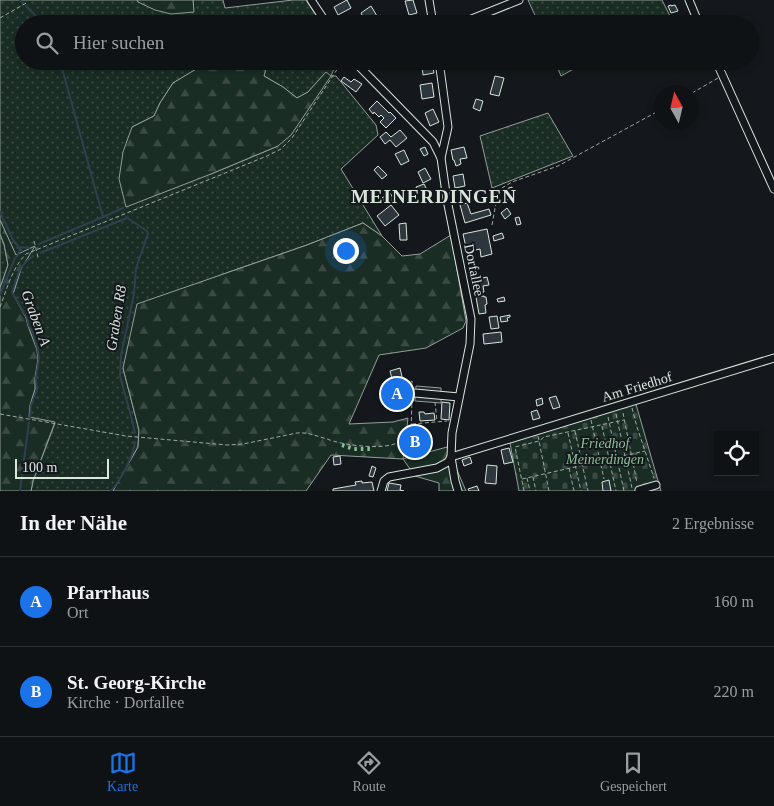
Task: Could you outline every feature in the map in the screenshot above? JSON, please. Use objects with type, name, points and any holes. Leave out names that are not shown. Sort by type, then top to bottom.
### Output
[{"type":"street","points":[[311,0],[321,15]]},
{"type":"street","points":[[429,0],[432,15]]},
{"type":"street","points":[[482,15],[520,0]]},
{"type":"street","points":[[689,0],[694,15]]},
{"type":"street","name":"Dorfallee","points":[[363,70],[433,142],[441,158],[447,200],[471,319],[470,344],[452,433],[451,457],[458,491]]},
{"type":"street","points":[[440,70],[448,127],[441,158]]},
{"type":"street","points":[[720,70],[774,189]]},
{"type":"street","points":[[433,142],[446,136]]},
{"type":"street","name":"Am Friedhof","points":[[451,457],[774,358]]},
{"type":"street","points":[[413,393],[459,397]]},
{"type":"street","points":[[381,491],[384,481],[389,478],[437,468],[448,462],[451,457]]},
{"type":"street","points":[[636,488],[656,485]]},
{"type":"path","points":[[0,18],[28,2]]},
{"type":"path","points":[[0,307],[20,260],[26,254],[281,149],[292,138],[337,70]]},
{"type":"path","points":[[699,89],[723,75]]},
{"type":"path","points":[[492,224],[498,192],[502,188],[512,182],[558,166],[654,114]]},
{"type":"path","points":[[34,241],[38,257]]},
{"type":"path","points":[[0,414],[126,436],[227,444],[243,444],[306,432],[352,446],[392,445],[411,434],[412,381],[398,385]]},
{"type":"path","points":[[399,401],[413,393]]},
{"type":"path","points":[[435,395],[437,421]]},
{"type":"path","points":[[631,402],[656,485]]},
{"type":"path","points":[[623,413],[636,488]]},
{"type":"path","points":[[590,414],[604,478]]},
{"type":"path","points":[[616,414],[625,456],[636,488]]},
{"type":"path","points":[[608,417],[624,491]]},
{"type":"path","points":[[411,424],[454,420]]},
{"type":"path","points":[[524,491],[515,447],[539,441],[544,437],[624,420]]},
{"type":"path","points":[[602,425],[616,491]]},
{"type":"path","points":[[575,430],[588,491]]},
{"type":"path","points":[[537,431],[549,491]]},
{"type":"path","points":[[568,432],[581,491]]},
{"type":"path","points":[[522,479],[645,451]]},
{"type":"path","points":[[569,468],[574,491]]},
{"type":"path","points":[[533,476],[536,491]]},
{"type":"path","points":[[527,478],[530,491]]},
{"type":"green space","points":[[0,0],[137,0],[138,2],[193,12],[193,0],[223,0],[225,8],[306,0],[316,15],[15,15],[15,70],[195,70],[173,83],[154,116],[132,127],[211,174],[278,146],[326,72],[308,92],[297,98],[264,76],[266,70],[333,70],[331,76],[337,77],[376,125],[378,135],[341,169],[382,236],[363,223],[198,284],[123,368],[139,430],[138,447],[113,491],[31,491],[55,423],[29,417],[30,405],[35,389],[37,350],[26,318],[13,294],[21,269],[34,247],[16,256],[0,220]]},
{"type":"green space","points":[[137,0],[193,0],[194,12],[171,14],[155,10]]},
{"type":"green space","points":[[528,0],[662,0],[670,15],[535,15]]},
{"type":"green space","points":[[195,70],[266,70],[264,76],[297,98],[308,92],[326,72],[331,76],[291,135],[278,146],[126,207],[119,179],[123,152],[132,127],[154,116],[173,83]]},
{"type":"green space","points":[[559,70],[572,70],[561,76]]},
{"type":"green space","points":[[548,113],[573,156],[492,188],[480,136]]},
{"type":"green space","points":[[0,220],[16,255],[35,246],[21,269],[13,294],[26,318],[37,350],[35,389],[30,405],[29,417],[55,422],[31,491],[0,491],[0,288],[8,265],[0,234]]},
{"type":"green space","points":[[363,223],[382,236],[402,256],[420,254],[451,235],[466,321],[463,328],[426,348],[379,355],[349,424],[393,422],[408,418],[403,459],[331,455],[306,491],[113,491],[138,447],[139,430],[123,368],[137,304],[307,245]]},
{"type":"green space","points":[[0,234],[8,265],[0,288]]},
{"type":"green space","name":"Friedhof Meinerdingen","points":[[635,401],[661,491],[519,491],[509,438]]},
{"type":"green space","points":[[447,447],[466,491],[439,491],[439,483],[415,476],[403,459]]},
{"type":"shaded area","points":[[416,386],[441,388],[441,403],[415,401]]},
{"type":"building","points":[[347,0],[351,8],[338,15],[334,7]]},
{"type":"building","points":[[413,0],[417,13],[409,15],[405,1]]},
{"type":"building","points":[[675,5],[678,11],[671,13],[668,6]]},
{"type":"building","points":[[371,6],[376,15],[362,15],[361,13]]},
{"type":"building","points":[[422,70],[433,70],[434,73],[423,75]]},
{"type":"building","points":[[495,76],[504,78],[499,96],[490,94]]},
{"type":"building","points":[[344,77],[351,82],[354,79],[362,84],[356,92],[341,81]]},
{"type":"building","points":[[432,83],[434,97],[422,99],[420,85]]},
{"type":"building","points":[[476,99],[483,101],[480,111],[473,108]]},
{"type":"building","points":[[377,101],[396,118],[386,128],[380,122],[384,118],[381,115],[379,117],[374,112],[373,114],[369,109]]},
{"type":"building","points":[[433,109],[439,122],[430,126],[425,113]]},
{"type":"building","points":[[400,130],[407,138],[396,147],[390,140],[385,144],[380,137],[386,132],[391,137]]},
{"type":"building","points":[[425,147],[428,154],[424,156],[420,149]]},
{"type":"building","points":[[464,147],[467,158],[460,159],[461,164],[456,166],[451,150]]},
{"type":"building","points":[[404,150],[409,161],[401,165],[395,154]]},
{"type":"building","points":[[378,166],[387,175],[382,179],[374,170]]},
{"type":"building","points":[[425,168],[431,179],[423,183],[418,172]]},
{"type":"building","points":[[463,174],[465,186],[455,188],[453,176]]},
{"type":"building","points":[[424,184],[426,188],[418,192],[416,187]]},
{"type":"building","points":[[512,187],[513,199],[506,200],[503,190]]},
{"type":"building","points":[[390,193],[394,199],[387,205],[382,198]]},
{"type":"building","points":[[467,203],[471,214],[489,209],[491,215],[465,223],[460,205]]},
{"type":"building","points":[[391,205],[399,215],[385,226],[377,216]]},
{"type":"building","points":[[507,208],[511,214],[505,219],[501,213]]},
{"type":"building","points":[[519,217],[521,224],[517,225],[515,218]]},
{"type":"building","points":[[406,223],[407,240],[400,240],[399,224]]},
{"type":"building","points":[[487,229],[492,254],[481,257],[480,249],[467,252],[463,234]]},
{"type":"building","points":[[502,233],[504,238],[494,241],[493,236]]},
{"type":"building","points":[[487,277],[489,285],[483,286],[484,292],[478,293],[478,289],[475,290],[473,280]]},
{"type":"building","points":[[476,297],[486,297],[487,304],[485,305],[486,313],[479,314]]},
{"type":"building","points":[[504,297],[505,301],[498,302],[497,299]]},
{"type":"building","points":[[510,315],[507,318],[508,321],[501,322],[500,317]]},
{"type":"building","points":[[497,316],[499,328],[491,329],[489,317]]},
{"type":"building","points":[[501,332],[502,342],[484,344],[483,334]]},
{"type":"building","points":[[400,368],[403,381],[393,383],[390,371]]},
{"type":"building","points":[[403,386],[406,398],[390,402],[387,389]]},
{"type":"building","points":[[556,396],[560,407],[553,409],[549,398]]},
{"type":"building","points":[[542,398],[543,404],[537,406],[536,400]]},
{"type":"building","points":[[442,402],[450,403],[449,420],[441,419]]},
{"type":"building","points":[[537,410],[540,418],[533,420],[531,412]]},
{"type":"building","points":[[419,412],[424,412],[425,414],[434,413],[435,420],[420,421]]},
{"type":"building","points":[[426,436],[427,444],[405,447],[404,440]]},
{"type":"building","points":[[509,448],[513,462],[504,464],[501,450]]},
{"type":"building","points":[[340,456],[341,464],[334,465],[333,457]]},
{"type":"building","points":[[470,457],[472,463],[464,466],[462,460]]},
{"type":"building","points":[[487,465],[497,466],[496,484],[485,483]]},
{"type":"building","points":[[372,466],[376,468],[373,477],[369,476]]},
{"type":"building","points":[[609,480],[611,491],[603,491],[602,482]]},
{"type":"building","points":[[362,481],[362,483],[372,482],[374,491],[333,491],[333,489],[356,485],[355,482]]},
{"type":"building","points":[[389,483],[401,485],[400,490],[404,491],[387,491]]},
{"type":"building","points":[[477,486],[479,491],[469,491],[468,489]]},
{"type":"waterway","name":"Graben R8","points":[[20,0],[23,3]]},
{"type":"waterway","name":"Graben R8","points":[[26,6],[35,15]]},
{"type":"waterway","name":"Graben R8","points":[[62,70],[103,217],[123,208]]},
{"type":"waterway","name":"Graben A","points":[[0,212],[13,240],[22,251]]},
{"type":"waterway","points":[[39,244],[103,217]]},
{"type":"waterway","name":"Graben R8","points":[[126,217],[147,231],[148,234],[136,268],[134,294],[121,355],[120,376],[135,433]]},
{"type":"waterway","points":[[40,253],[127,218]]},
{"type":"waterway","name":"Graben A","points":[[19,247],[29,248]]},
{"type":"waterway","points":[[0,295],[20,249]]},
{"type":"waterway","name":"Graben A","points":[[30,419],[31,405],[37,390],[38,350],[27,318],[12,292],[21,267],[33,256]]},
{"type":"waterway","name":"Graben A","points":[[20,491],[29,422]]},
{"type":"waterway","name":"Graben R8","points":[[111,491],[126,468],[135,442]]},
{"type":"hedge","points":[[342,445],[354,449],[370,449]]},
{"type":"place","name":"Pfarrhaus","points":[[397,394]]},
{"type":"place","name":"St. Georg-Kirche","points":[[415,442]]},
{"type":"district","name":"MEINERDINGEN","points":[[434,196]]}]
